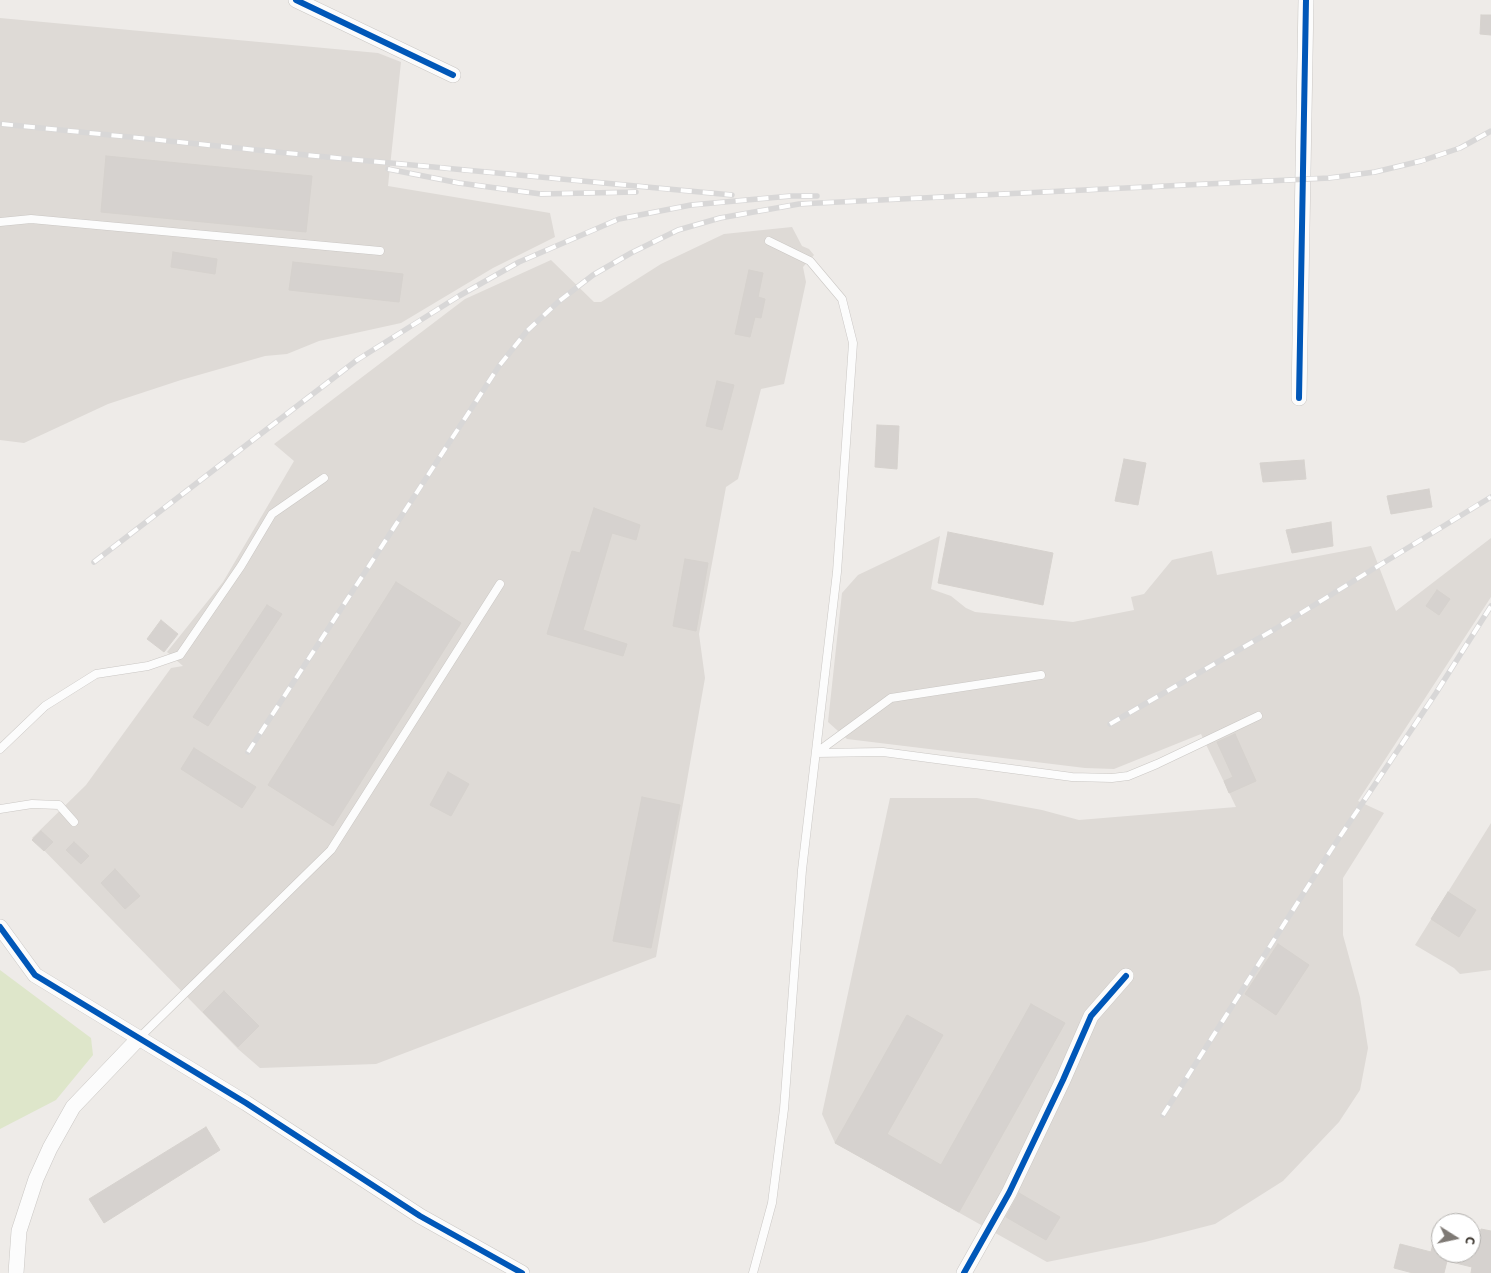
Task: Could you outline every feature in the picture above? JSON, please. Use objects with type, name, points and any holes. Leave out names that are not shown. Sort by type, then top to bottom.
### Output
[{"type":"street","points":[[296,0],[453,74]]},
{"type":"street","points":[[1299,398],[1306,0]]},
{"type":"street","points":[[0,927],[35,975],[246,1103],[420,1216],[522,1273]]},
{"type":"street","points":[[964,1273],[1009,1193],[1064,1080],[1091,1016],[1126,976]]},
{"type":"street","points":[[16,1273],[19,1231],[36,1179],[50,1148],[73,1108],[139,1038]]},
{"type":"lane","points":[[0,222],[31,219],[380,251]]},
{"type":"lane","points":[[753,1273],[772,1203],[784,1109],[802,870],[837,572],[853,343],[842,299],[810,261],[769,241]]},
{"type":"lane","points":[[0,749],[45,706],[96,674],[148,666],[180,655],[241,566],[272,514],[324,478]]},
{"type":"lane","points":[[139,1038],[331,850],[500,584]]},
{"type":"lane","points":[[816,753],[891,698],[1041,676]]},
{"type":"lane","points":[[816,753],[882,752],[1072,777],[1112,778],[1128,776],[1157,764],[1258,716]]},
{"type":"lane","points":[[0,809],[32,804],[59,806],[74,822]]},
{"type":"shaded area","points":[[0,18],[378,53],[401,62],[388,186],[550,213],[555,237],[493,268],[401,323],[319,341],[287,354],[265,356],[181,380],[108,404],[24,443],[0,440]]},
{"type":"shaded area","points":[[792,227],[802,246],[809,249],[814,255],[803,267],[806,282],[784,384],[761,389],[738,479],[726,487],[699,634],[705,678],[656,957],[376,1064],[260,1068],[238,1049],[32,838],[86,785],[171,668],[183,666],[167,652],[223,582],[294,461],[274,444],[465,299],[551,260],[594,302],[601,302],[661,264],[724,234]]},
{"type":"shaded area","points":[[940,536],[931,589],[951,596],[966,608],[975,612],[1073,622],[1134,610],[1131,597],[1144,594],[1172,560],[1212,551],[1217,575],[1371,546],[1396,611],[1491,538],[1491,597],[1358,801],[1384,813],[1343,878],[1343,935],[1360,997],[1368,1048],[1360,1090],[1339,1122],[1283,1181],[1215,1224],[1145,1242],[1047,1262],[835,1143],[822,1114],[890,798],[977,798],[1042,810],[1079,820],[1236,807],[1201,734],[1114,769],[1085,768],[847,739],[828,722],[842,593],[858,575]]},
{"type":"shaded area","points":[[1491,823],[1491,970],[1460,974],[1454,968],[1415,945]]},
{"type":"green space","points":[[0,970],[91,1038],[93,1055],[56,1100],[0,1129]]},
{"type":"building","points":[[1481,15],[1491,15],[1491,35],[1480,34]]},
{"type":"building","points":[[106,156],[312,176],[306,232],[101,212]]},
{"type":"building","points":[[173,252],[217,259],[215,274],[171,267]]},
{"type":"building","points":[[293,262],[403,274],[399,302],[289,290]]},
{"type":"building","points":[[749,270],[763,273],[758,297],[765,299],[761,318],[755,317],[750,337],[735,334]]},
{"type":"building","points":[[717,381],[734,385],[722,430],[706,426]]},
{"type":"building","points":[[877,425],[899,426],[897,469],[875,467]]},
{"type":"building","points":[[1124,459],[1146,463],[1138,505],[1115,501]]},
{"type":"building","points":[[1304,460],[1306,479],[1263,482],[1260,463]]},
{"type":"building","points":[[1429,489],[1432,507],[1391,514],[1387,496]]},
{"type":"building","points":[[594,508],[640,525],[636,540],[612,533],[583,630],[627,644],[623,656],[547,634],[572,551],[580,553]]},
{"type":"building","points":[[1331,522],[1333,546],[1292,553],[1286,530]]},
{"type":"building","points":[[948,532],[1053,553],[1043,605],[938,583]]},
{"type":"building","points":[[685,559],[708,563],[696,631],[673,626]]},
{"type":"building","points":[[396,582],[461,623],[333,826],[268,785]]},
{"type":"building","points":[[1437,590],[1450,599],[1439,615],[1426,606]]},
{"type":"building","points":[[267,605],[282,614],[208,726],[193,717]]},
{"type":"building","points":[[161,620],[178,634],[164,652],[147,639]]},
{"type":"building","points":[[1235,734],[1256,781],[1229,793],[1224,781],[1233,777],[1217,742]]},
{"type":"building","points":[[194,748],[256,787],[242,808],[181,769]]},
{"type":"building","points":[[448,772],[469,784],[451,816],[430,805]]},
{"type":"building","points":[[642,797],[680,805],[651,948],[613,941]]},
{"type":"building","points":[[41,831],[53,842],[44,851],[32,840]]},
{"type":"building","points":[[74,842],[89,856],[81,864],[66,850]]},
{"type":"building","points":[[115,869],[140,896],[125,909],[101,883]]},
{"type":"building","points":[[1448,892],[1476,910],[1459,937],[1431,919]]},
{"type":"building","points":[[1278,944],[1309,965],[1276,1015],[1245,994]]},
{"type":"building","points":[[224,991],[259,1026],[238,1047],[203,1012]]},
{"type":"building","points":[[1031,1004],[1065,1023],[959,1212],[835,1143],[907,1015],[943,1035],[887,1134],[941,1165]]},
{"type":"building","points":[[206,1127],[220,1150],[104,1223],[89,1199]]},
{"type":"building","points":[[1019,1193],[1060,1217],[1046,1240],[1006,1217]]},
{"type":"building","points":[[1481,1229],[1491,1231],[1491,1273],[1471,1273],[1472,1267],[1455,1263],[1481,1263]]},
{"type":"building","points":[[1400,1244],[1431,1252],[1431,1263],[1446,1263],[1444,1273],[1413,1273],[1394,1268]]},
{"type":"railway","points":[[2,124],[732,195]]},
{"type":"railway","points":[[248,752],[499,366],[527,331],[558,302],[593,275],[631,253],[678,230],[720,218],[799,204],[1329,178],[1375,172],[1421,161],[1460,148],[1491,131]]},
{"type":"railway","points":[[388,169],[459,183],[541,194],[636,192]]},
{"type":"railway","points":[[94,562],[357,360],[459,296],[519,262],[619,219],[691,205],[791,196],[817,196]]},
{"type":"railway","points":[[1110,724],[1275,629],[1491,497]]},
{"type":"railway","points":[[1163,1115],[1331,850],[1436,693],[1491,606]]},
{"type":"cycle path","points":[[296,0],[453,75]]},
{"type":"cycle path","points":[[1299,398],[1306,0]]},
{"type":"cycle path","points":[[0,927],[35,975],[246,1103],[420,1216],[522,1273]]},
{"type":"cycle path","points":[[964,1273],[1009,1193],[1091,1016],[1126,976]]}]
